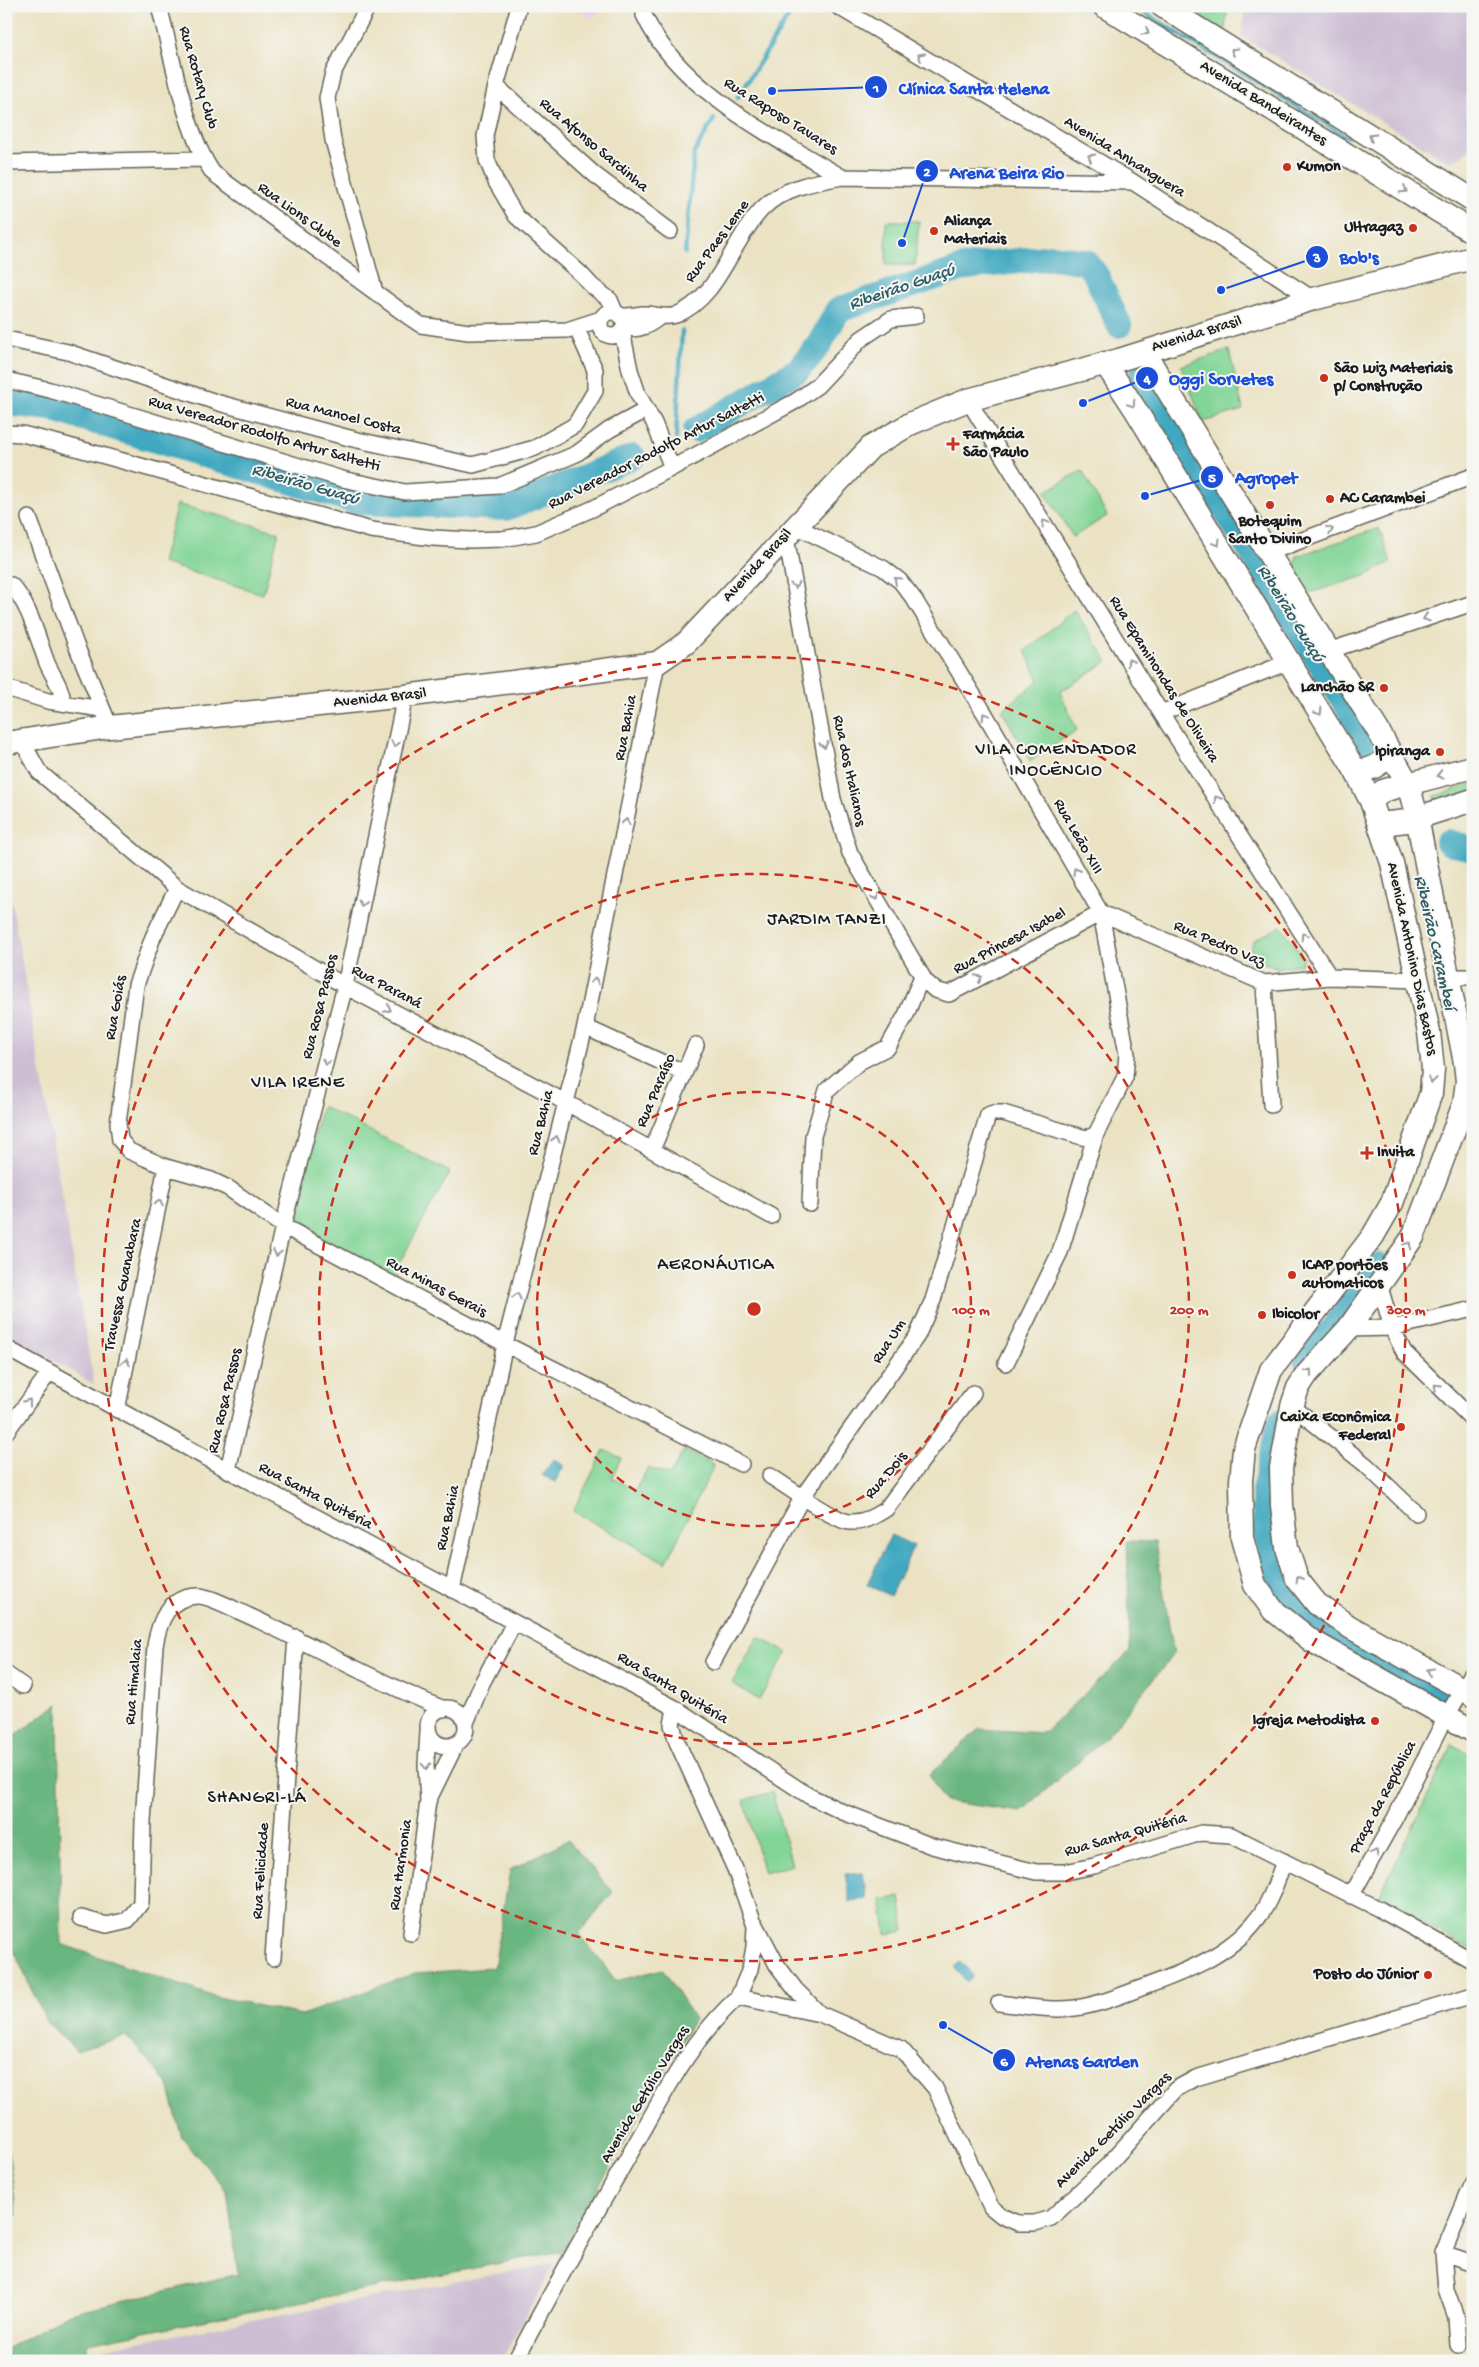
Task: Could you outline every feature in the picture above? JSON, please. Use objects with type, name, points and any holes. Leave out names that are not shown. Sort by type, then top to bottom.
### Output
[{"type":"main road","name":"Avenida Bandeirantes","points":[[1104,6],[1473,232]]},
{"type":"main road","name":"Avenida Bandeirantes","points":[[1174,10],[1473,200]]},
{"type":"main road","points":[[1378,174],[1393,150]]},
{"type":"main road","name":"Avenida Brasil","points":[[14,742],[106,718],[405,696],[658,664],[686,642],[872,447],[912,423],[968,400],[1106,364],[1313,299],[1473,258]]},
{"type":"main road","name":"Avenida Antonino Dias Bastos","points":[[1144,352],[1390,752],[1408,784],[1417,817],[1465,1064],[1464,1104],[1414,1237],[1380,1287],[1348,1329],[1307,1374],[1298,1388],[1292,1406],[1281,1468],[1282,1505],[1287,1548],[1297,1579],[1317,1604],[1350,1627],[1469,1685]]},
{"type":"main road","name":"Avenida Antonino Dias Bastos","points":[[1106,364],[1138,412],[1288,662],[1356,770],[1371,801],[1392,863],[1429,1032],[1433,1069],[1430,1092],[1392,1203],[1373,1236],[1271,1370],[1244,1449],[1241,1481],[1242,1538],[1255,1585],[1273,1610],[1312,1641],[1473,1731]]},
{"type":"main road","points":[[1356,770],[1367,770],[1375,767],[1383,762],[1390,752]]},
{"type":"main road","points":[[1371,801],[1383,791],[1473,767]]},
{"type":"main road","points":[[1380,824],[1400,823],[1473,800]]},
{"type":"main road","points":[[1392,863],[1408,851],[1424,855]]},
{"type":"street","name":"Rua Rotary Club","points":[[159,6],[187,112],[203,159]]},
{"type":"street","points":[[368,6],[333,73],[327,98],[333,140],[374,292]]},
{"type":"street","points":[[519,6],[484,136],[487,160],[496,182],[516,216],[592,286],[612,323],[672,468]]},
{"type":"street","name":"Avenida Anhanguera","points":[[837,6],[1133,182],[1313,299]]},
{"type":"street","name":"Rua Raposo Tavares","points":[[644,16],[653,34],[716,100],[842,176]]},
{"type":"street","name":"Rua Afonso Sardinha","points":[[496,86],[595,175],[670,231]]},
{"type":"street","points":[[6,163],[203,159]]},
{"type":"street","name":"Rua Lions Clube","points":[[203,159],[213,173],[222,181],[421,325],[469,332],[574,333],[612,323]]},
{"type":"street","name":"Rua Paes Leme","points":[[612,323],[634,330],[661,316],[675,315],[696,302],[720,275],[743,232],[763,208],[793,188],[842,176],[1133,182]]},
{"type":"street","name":"Rua Vereador Rodolfo Artur Saltetti","points":[[6,433],[22,434],[58,443],[370,530],[470,540],[502,539],[536,533],[592,509],[672,468],[796,401],[817,386],[861,339],[891,319],[916,316]]},
{"type":"street","name":"Rua Manoel Costa","points":[[6,339],[68,352],[238,408],[353,439],[473,465],[535,448],[575,425],[595,391],[595,370],[574,333]]},
{"type":"street","name":"Rua Vereador Rodolfo Artur Saltetti","points":[[6,380],[50,390],[342,479],[405,492],[499,486],[576,454],[609,430],[650,416]]},
{"type":"street","name":"Rua Epaminondas de Oliveira","points":[[968,400],[1161,712],[1330,977]]},
{"type":"street","points":[[1268,553],[1473,476]]},
{"type":"street","points":[[28,518],[106,718]]},
{"type":"street","name":"Rua Leão XIII","points":[[791,532],[883,568],[904,587],[985,714],[1101,913],[1127,1054],[1124,1077],[1096,1134],[1060,1252],[1006,1363]]},
{"type":"street","name":"Rua dos Italianos","points":[[791,532],[834,799],[841,825],[850,853],[922,976],[935,990]]},
{"type":"street","points":[[6,588],[10,584],[20,594],[48,665],[62,692],[63,703]]},
{"type":"street","points":[[1328,650],[1473,603]]},
{"type":"street","points":[[1161,712],[1288,662]]},
{"type":"street","name":"Rua Bahia","points":[[452,1590],[505,1344],[585,1027],[658,664]]},
{"type":"street","points":[[6,688],[63,703],[106,718]]},
{"type":"street","name":"Rua Rosa Passos","points":[[228,1470],[283,1226],[345,986],[405,696]]},
{"type":"street","name":"Rua Paraná","points":[[14,742],[44,777],[177,888],[345,986],[565,1102],[771,1216]]},
{"type":"street","name":"Rua Goiás","points":[[120,1140],[118,1123],[136,985],[153,938],[177,888]]},
{"type":"street","name":"Rua Pedro Vaz","points":[[1101,913],[1264,983],[1330,977],[1417,980]]},
{"type":"street","name":"Rua Princesa Isabel","points":[[935,990],[945,994],[954,992],[1101,913]]},
{"type":"street","points":[[810,1204],[813,1136],[827,1090],[859,1062],[888,1047],[906,1015],[922,976]]},
{"type":"street","points":[[1449,977],[1473,977]]},
{"type":"street","points":[[1264,983],[1270,1105]]},
{"type":"street","points":[[585,1027],[683,1072]]},
{"type":"street","name":"Rua Paraíso","points":[[652,1150],[683,1072],[696,1045]]},
{"type":"street","name":"Rua Um","points":[[713,1662],[803,1496],[917,1336],[933,1300],[988,1116],[993,1113],[1003,1113],[1082,1137],[1090,1137],[1096,1134]]},
{"type":"street","name":"Rua Minas Gerais","points":[[120,1140],[129,1150],[166,1168],[211,1180],[228,1188],[283,1226],[505,1344],[741,1464]]},
{"type":"street","name":"Travessa Guanabara","points":[[117,1410],[166,1168]]},
{"type":"street","points":[[1380,1287],[1392,1328],[1404,1352],[1473,1420]]},
{"type":"street","points":[[1348,1329],[1392,1328],[1473,1309]]},
{"type":"street","name":"Rua Santa Quitéria","points":[[6,1348],[228,1470],[675,1708],[809,1796],[843,1812],[932,1846],[1036,1872],[1065,1872],[1094,1866],[1201,1832],[1231,1835],[1473,1961]]},
{"type":"street","points":[[6,1432],[49,1373]]},
{"type":"street","name":"Rua Dois","points":[[770,1476],[842,1521],[860,1522],[873,1518],[886,1509],[973,1394]]},
{"type":"street","points":[[1292,1406],[1366,1465],[1416,1513]]},
{"type":"street","name":"Rua Himalaia","points":[[81,1918],[107,1925],[128,1920],[141,1903],[143,1821],[154,1654],[158,1628],[166,1610],[179,1599],[198,1595],[296,1637],[413,1696],[448,1709]]},
{"type":"street","points":[[413,1696],[429,1726],[434,1740],[442,1745],[456,1744],[463,1737],[466,1723],[482,1682],[514,1622]]},
{"type":"street","name":"Rua Felicidade","points":[[273,1958],[296,1637]]},
{"type":"street","points":[[6,1674],[23,1686]]},
{"type":"street","points":[[429,1726],[435,1713],[448,1709],[482,1682]]},
{"type":"street","name":"Praça da República","points":[[1351,1896],[1395,1818],[1446,1717],[1469,1685]]},
{"type":"street","points":[[675,1708],[672,1725],[677,1742],[735,1868],[755,1926],[750,1969],[738,1997]]},
{"type":"street","points":[[448,1709],[461,1715],[466,1723]]},
{"type":"street","name":"Rua Harmonia","points":[[411,1933],[428,1801],[426,1765],[429,1726]]},
{"type":"street","name":"Rua Harmonia","points":[[428,1801],[456,1744]]},
{"type":"street","points":[[999,2003],[1049,2008],[1075,2008],[1110,2000],[1187,1971],[1221,1951],[1257,1920],[1269,1898],[1284,1861]]},
{"type":"street","points":[[752,1920],[777,1965],[794,1989],[820,2014]]},
{"type":"street","name":"Avenida Getúlio Vargas","points":[[515,2361],[595,2214],[687,2054],[714,2020],[738,1997],[820,2014],[900,2049],[935,2088],[991,2207],[1002,2216],[1018,2223],[1035,2223],[1051,2218],[1107,2166],[1176,2089],[1196,2078],[1473,1995]]},
{"type":"street","points":[[1458,2345],[1456,2317],[1446,2289],[1444,2253],[1473,2182]]},
{"type":"street","points":[[1444,2253],[1473,2263]]},
{"type":"shaded area","points":[[577,6],[604,6],[591,19]]},
{"type":"shaded area","points":[[1245,6],[1473,6],[1473,148],[1450,163],[1241,36]]},
{"type":"shaded area","points":[[6,869],[94,1384],[6,1333]]},
{"type":"shaded area","points":[[555,2263],[501,2361],[88,2361],[89,2351]]},
{"type":"green space","points":[[1191,6],[1226,6],[1228,9],[1224,35],[1189,13]]},
{"type":"green space","points":[[886,221],[919,221],[915,265],[886,265]]},
{"type":"green space","points":[[1229,350],[1243,410],[1203,422],[1181,366]]},
{"type":"green space","points":[[1082,470],[1107,516],[1073,537],[1045,492]]},
{"type":"green space","points":[[177,504],[279,532],[263,594],[162,563]]},
{"type":"green space","points":[[1379,528],[1391,562],[1365,576],[1306,594],[1293,570],[1297,556]]},
{"type":"green space","points":[[1074,610],[1108,661],[1060,692],[1077,730],[1030,761],[1002,710],[1039,680],[1025,651]]},
{"type":"green space","points":[[1473,784],[1473,795],[1436,803],[1434,796]]},
{"type":"green space","points":[[1281,926],[1304,958],[1301,964],[1278,968],[1247,957],[1254,940]]},
{"type":"green space","points":[[322,1106],[450,1172],[391,1278],[291,1224]]},
{"type":"green space","points":[[604,1450],[621,1458],[612,1478],[635,1490],[648,1468],[670,1475],[684,1450],[714,1465],[666,1563],[573,1511]]},
{"type":"green space","points":[[1127,1541],[1155,1542],[1174,1654],[1108,1735],[1021,1812],[944,1801],[929,1775],[979,1729],[1043,1733],[1130,1651]]},
{"type":"green space","points":[[758,1637],[787,1652],[759,1700],[732,1683]]},
{"type":"green space","points":[[58,1704],[61,1944],[209,1995],[302,2015],[415,1973],[494,1968],[510,1870],[568,1840],[613,1892],[579,1933],[616,1981],[663,1969],[694,2019],[562,2251],[88,2343],[84,2361],[6,2361],[6,2349],[69,2313],[238,2274],[227,2191],[182,2138],[167,2082],[126,2036],[76,2051],[46,2021],[6,1934],[6,1742]]},
{"type":"green space","points":[[1452,1744],[1473,1755],[1473,1951],[1378,1899]]},
{"type":"green space","points":[[772,1792],[792,1865],[764,1873],[744,1800]]},
{"type":"green space","points":[[900,1897],[905,1931],[886,1934],[881,1900]]},
{"type":"green space","points":[[6,2138],[17,2215],[6,2218]]},
{"type":"water","points":[[554,1459],[564,1466],[555,1482],[542,1475]]},
{"type":"water","points":[[891,1535],[914,1546],[890,1596],[867,1584]]},
{"type":"water","points":[[863,1873],[867,1899],[850,1901],[845,1874]]},
{"type":"water","points":[[960,1962],[973,1976],[967,1982],[954,1967]]},
{"type":"waterway","points":[[738,97],[795,6]]},
{"type":"waterway","points":[[1133,6],[1347,137]]},
{"type":"waterway","points":[[685,253],[694,153],[714,119]]},
{"type":"waterway","name":"Ribeirão Guaçú","points":[[696,430],[798,370],[819,345],[838,310],[966,267],[1053,257],[1086,262],[1096,275],[1119,325]]},
{"type":"waterway","points":[[676,439],[682,331]]},
{"type":"waterway","name":"Ribeirão Guaçú","points":[[1142,376],[1375,751]]},
{"type":"waterway","name":"Ribeirão Guaçú","points":[[6,403],[51,408],[358,502],[506,508],[633,457]]},
{"type":"waterway","points":[[1448,842],[1473,849]]},
{"type":"waterway","name":"Ribeirão Carambeí","points":[[1307,1362],[1381,1266]]},
{"type":"waterway","name":"Ribeirão Carambeí","points":[[1280,1422],[1264,1491],[1266,1533],[1274,1568],[1292,1596],[1314,1621],[1345,1643],[1439,1696]]},
{"type":"place","name":"Clínica Santa Helena","points":[[772,91]]},
{"type":"place","name":"Kumon","points":[[1287,167]]},
{"type":"place","name":"Ultragaz","points":[[1413,228]]},
{"type":"place","name":"Aliança Materiais","points":[[934,231]]},
{"type":"place","name":"Arena Beira Rio","points":[[902,243]]},
{"type":"place","name":"Bob's","points":[[1221,290]]},
{"type":"place","name":"São Luiz Materiais p/ Construção","points":[[1324,378]]},
{"type":"place","name":"Oggi Sorvetes","points":[[1083,403]]},
{"type":"place","name":"Farmácia São Paulo","points":[[953,444]]},
{"type":"place","name":"Agropet","points":[[1145,496]]},
{"type":"place","name":"AC Carambei","points":[[1330,499]]},
{"type":"place","name":"Botequim Santo Divino","points":[[1270,505]]},
{"type":"place","name":"Lanchão SR","points":[[1384,688]]},
{"type":"place","name":"Ipiranga","points":[[1440,752]]},
{"type":"place","name":"Invita","points":[[1367,1153]]},
{"type":"place","name":"ICAP portões automaticos","points":[[1292,1275]]},
{"type":"place","name":"Ibicolor","points":[[1262,1315]]},
{"type":"place","name":"Caixa Econômica Federal","points":[[1401,1427]]},
{"type":"place","name":"Igreja Metodista","points":[[1375,1721]]},
{"type":"place","name":"Posto do Júnior","points":[[1428,1975]]},
{"type":"place","name":"Atenas Garden","points":[[943,2025]]},
{"type":"district","name":"VILA COMENDADOR INOCÊNCIO","points":[[1056,760]]},
{"type":"district","name":"JARDIM TANZI","points":[[827,920]]},
{"type":"district","name":"VILA IRENE","points":[[298,1083]]},
{"type":"district","name":"AERONÁUTICA","points":[[716,1265]]},
{"type":"district","name":"SHANGRI-LÁ","points":[[257,1798]]}]
